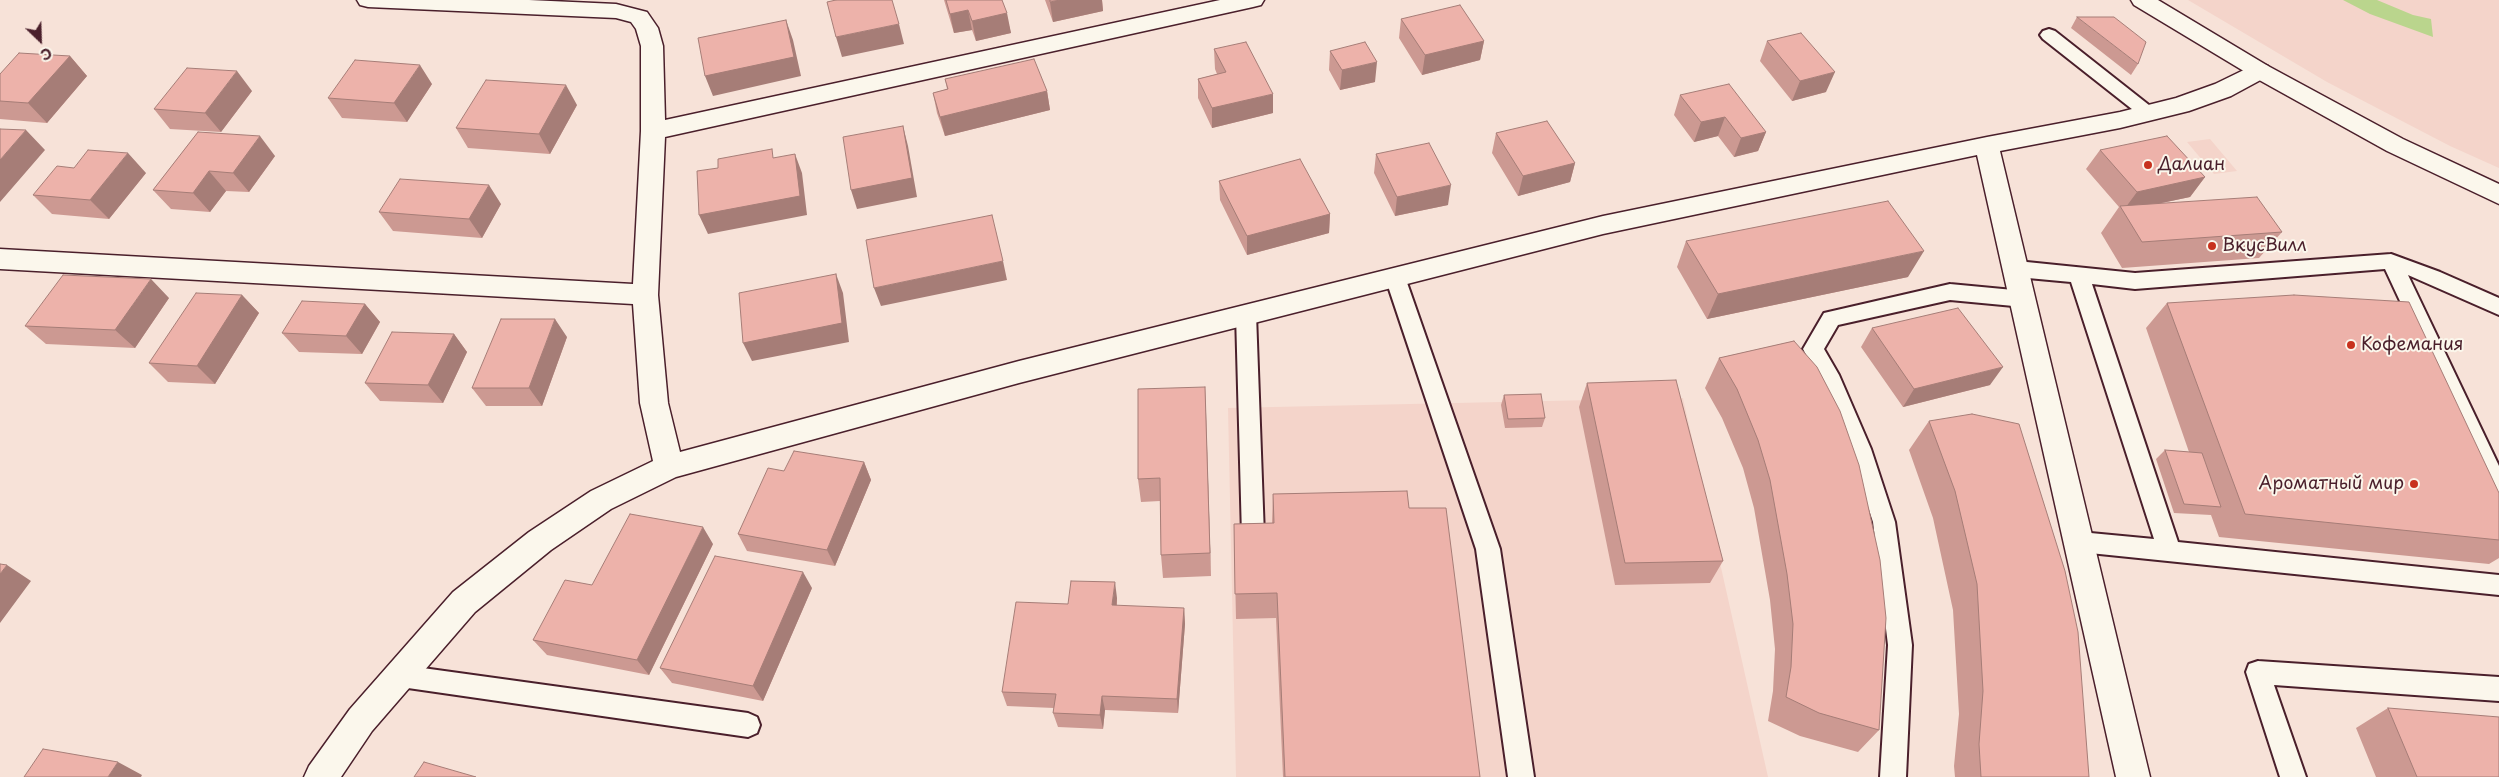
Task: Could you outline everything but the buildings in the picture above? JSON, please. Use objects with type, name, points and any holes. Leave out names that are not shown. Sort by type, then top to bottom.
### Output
[{"type":"street","points":[[368,0],[616,11],[639,17],[648,28],[652,46],[653,131],[645,295],[654,404],[668,466]]},
{"type":"street","points":[[653,131],[1253,0]]},
{"type":"street","points":[[2142,0],[2260,71],[2395,145],[2499,195]]},
{"type":"street","points":[[321,777],[362,720],[464,602],[540,541],[602,500],[668,466],[1246,314],[1603,225],[2148,113],[2223,90],[2260,71]]},
{"type":"street","points":[[1987,145],[2133,777]]},
{"type":"street","points":[[0,259],[645,295]]},
{"type":"lane","points":[[2049,36],[2148,113]]},
{"type":"lane","points":[[2017,269],[2135,281],[2391,261],[2433,277],[2499,307]]},
{"type":"lane","points":[[2391,261],[2499,489]]},
{"type":"lane","points":[[2079,275],[2169,551]]},
{"type":"lane","points":[[1395,277],[1488,549],[1521,777]]},
{"type":"lane","points":[[1893,777],[1900,645],[1884,522],[1860,449],[1828,375],[1813,349],[1831,319],[1950,292],[2024,299]]},
{"type":"lane","points":[[1246,314],[1253,536]]},
{"type":"lane","points":[[2080,542],[2499,585]]},
{"type":"lane","points":[[2293,777],[2258,672],[2499,689]]},
{"type":"lane","points":[[401,676],[748,726]]},
{"type":"shaded area","points":[[2188,0],[2499,0],[2499,168],[2450,146],[2327,82]]},
{"type":"shaded area","points":[[2210,139],[2237,171],[2214,174],[2187,142]]},
{"type":"shaded area","points":[[1683,398],[1768,777],[1236,777],[1228,408]]},
{"type":"green space","points":[[2343,0],[2377,0],[2413,15],[2431,19],[2433,37],[2370,14]]},
{"type":"place","name":"Далиан","points":[[2148,165]]},
{"type":"place","name":"ВкусВилл","points":[[2212,246]]},
{"type":"place","name":"Кофемания","points":[[2351,345]]},
{"type":"place","name":"Ароматный мир","points":[[2414,484]]}]
